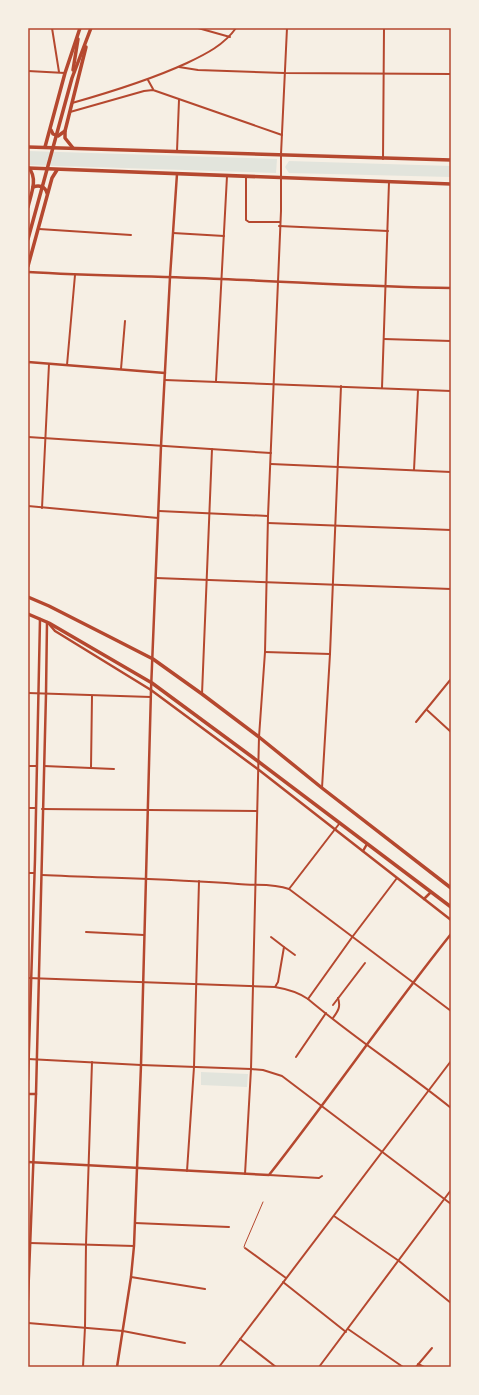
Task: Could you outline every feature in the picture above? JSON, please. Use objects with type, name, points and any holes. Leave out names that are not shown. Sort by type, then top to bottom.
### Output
[{"type":"main road","points":[[45,147],[80,28]]},
{"type":"main road","points":[[72,78],[80,28]]},
{"type":"main road","points":[[28,239],[72,78],[91,29]]},
{"type":"main road","points":[[73,148],[65,138],[65,131],[91,29]]},
{"type":"main road","points":[[51,130],[58,136],[65,131]]},
{"type":"main road","points":[[28,147],[451,160]]},
{"type":"main road","points":[[29,168],[451,184]]},
{"type":"main road","points":[[28,206],[34,176],[29,168]]},
{"type":"main road","points":[[28,266],[47,194],[56,170]]},
{"type":"main road","points":[[33,187],[40,186],[44,188],[47,194]]},
{"type":"main road","points":[[28,597],[153,659],[259,737],[451,888]]},
{"type":"main road","points":[[28,614],[48,623],[152,683],[451,907]]},
{"type":"street","points":[[52,28],[59,72]]},
{"type":"street","points":[[198,28],[230,37]]},
{"type":"street","points":[[72,103],[148,80],[208,53],[230,37],[236,28]]},
{"type":"street","points":[[245,1174],[251,1069],[259,737],[264,652],[280,226],[281,154],[287,28]]},
{"type":"street","points":[[383,159],[384,28]]},
{"type":"street","points":[[179,66],[198,70],[284,73],[451,74]]},
{"type":"street","points":[[28,71],[66,73]]},
{"type":"street","points":[[148,80],[153,90]]},
{"type":"street","points":[[70,112],[144,91],[153,90],[282,134]]},
{"type":"street","points":[[177,151],[179,100]]},
{"type":"street","points":[[117,1367],[131,1277],[138,1168],[151,697],[158,518],[170,277],[177,174]]},
{"type":"street","points":[[216,381],[227,176]]},
{"type":"street","points":[[246,177],[246,220],[249,222],[280,222]]},
{"type":"street","points":[[382,388],[390,182]]},
{"type":"street","points":[[280,226],[388,231]]},
{"type":"street","points":[[38,229],[131,235]]},
{"type":"street","points":[[173,233],[224,236]]},
{"type":"street","points":[[28,272],[386,287],[451,288]]},
{"type":"street","points":[[67,365],[75,275]]},
{"type":"street","points":[[121,370],[125,321]]},
{"type":"street","points":[[384,338],[451,341]]},
{"type":"street","points":[[28,362],[165,373]]},
{"type":"street","points":[[42,508],[49,364]]},
{"type":"street","points":[[165,380],[451,391]]},
{"type":"street","points":[[322,788],[330,654],[341,386]]},
{"type":"street","points":[[414,470],[418,390]]},
{"type":"street","points":[[28,437],[271,453]]},
{"type":"street","points":[[202,694],[212,449]]},
{"type":"street","points":[[271,464],[451,472]]},
{"type":"street","points":[[28,506],[158,518]]},
{"type":"street","points":[[159,511],[268,516]]},
{"type":"street","points":[[268,523],[451,530]]},
{"type":"street","points":[[156,578],[451,589]]},
{"type":"street","points":[[28,1080],[29,978],[33,911],[39,720],[40,619]]},
{"type":"street","points":[[48,623],[55,630],[152,690],[259,770],[451,920]]},
{"type":"street","points":[[28,1300],[30,1243],[29,1225],[34,1162],[48,623]]},
{"type":"street","points":[[264,652],[330,654]]},
{"type":"street","points":[[416,722],[451,679]]},
{"type":"street","points":[[28,693],[151,697]]},
{"type":"street","points":[[91,768],[92,696]]},
{"type":"street","points":[[426,710],[451,732]]},
{"type":"street","points":[[39,720],[45,720]]},
{"type":"street","points":[[28,766],[37,766]]},
{"type":"street","points":[[44,766],[114,769]]},
{"type":"street","points":[[28,808],[36,808]]},
{"type":"street","points":[[42,809],[258,812]]},
{"type":"street","points":[[289,889],[339,824]]},
{"type":"street","points":[[363,850],[367,844]]},
{"type":"street","points":[[28,873],[34,873]]},
{"type":"street","points":[[41,875],[199,881],[256,886],[271,884],[289,889],[451,1011]]},
{"type":"street","points":[[308,999],[397,878]]},
{"type":"street","points":[[187,1171],[194,1067],[199,881]]},
{"type":"street","points":[[424,899],[430,892]]},
{"type":"street","points":[[33,911],[40,911]]},
{"type":"street","points":[[86,932],[144,935]]},
{"type":"street","points":[[269,1175],[322,1107],[412,982],[451,934]]},
{"type":"street","points":[[271,937],[295,955]]},
{"type":"street","points":[[275,987],[278,982],[284,947]]},
{"type":"street","points":[[333,1005],[365,963]]},
{"type":"street","points":[[29,978],[275,987],[290,990],[301,994],[308,999],[367,1046],[429,1090],[451,1108]]},
{"type":"street","points":[[333,1018],[339,1009],[340,1003],[338,998]]},
{"type":"street","points":[[296,1057],[326,1013]]},
{"type":"street","points":[[28,1059],[251,1069],[263,1070],[282,1076],[451,1204]]},
{"type":"street","points":[[218,1367],[451,1061]]},
{"type":"street","points":[[82,1367],[85,1327],[88,1165],[92,1062]]},
{"type":"street","points":[[28,1094],[36,1094]]},
{"type":"street","points":[[28,1162],[319,1178],[322,1176]]},
{"type":"street","points":[[319,1367],[399,1262],[451,1190]]},
{"type":"street","points":[[334,1216],[399,1262],[451,1303]]},
{"type":"street","points":[[135,1223],[229,1227]]},
{"type":"street","points":[[30,1243],[134,1246]]},
{"type":"street","points":[[245,1248],[286,1278]]},
{"type":"street","points":[[131,1277],[205,1288]]},
{"type":"street","points":[[283,1282],[346,1332]]},
{"type":"street","points":[[28,1323],[123,1331],[185,1343]]},
{"type":"street","points":[[348,1329],[403,1367]]},
{"type":"street","points":[[240,1339],[276,1367]]},
{"type":"street","points":[[416,1367],[432,1348]]},
{"type":"street","points":[[418,1364],[424,1367]]},
{"type":"lane","points":[[245,1248],[245,1244],[263,1202]]},
{"type":"shaded area","points":[[28,151],[277,159],[276,173],[28,165]]},
{"type":"shaded area","points":[[289,161],[451,166],[451,177],[289,173],[285,167]]},
{"type":"shaded area","points":[[201,1072],[248,1074],[247,1087],[201,1085]]}]
